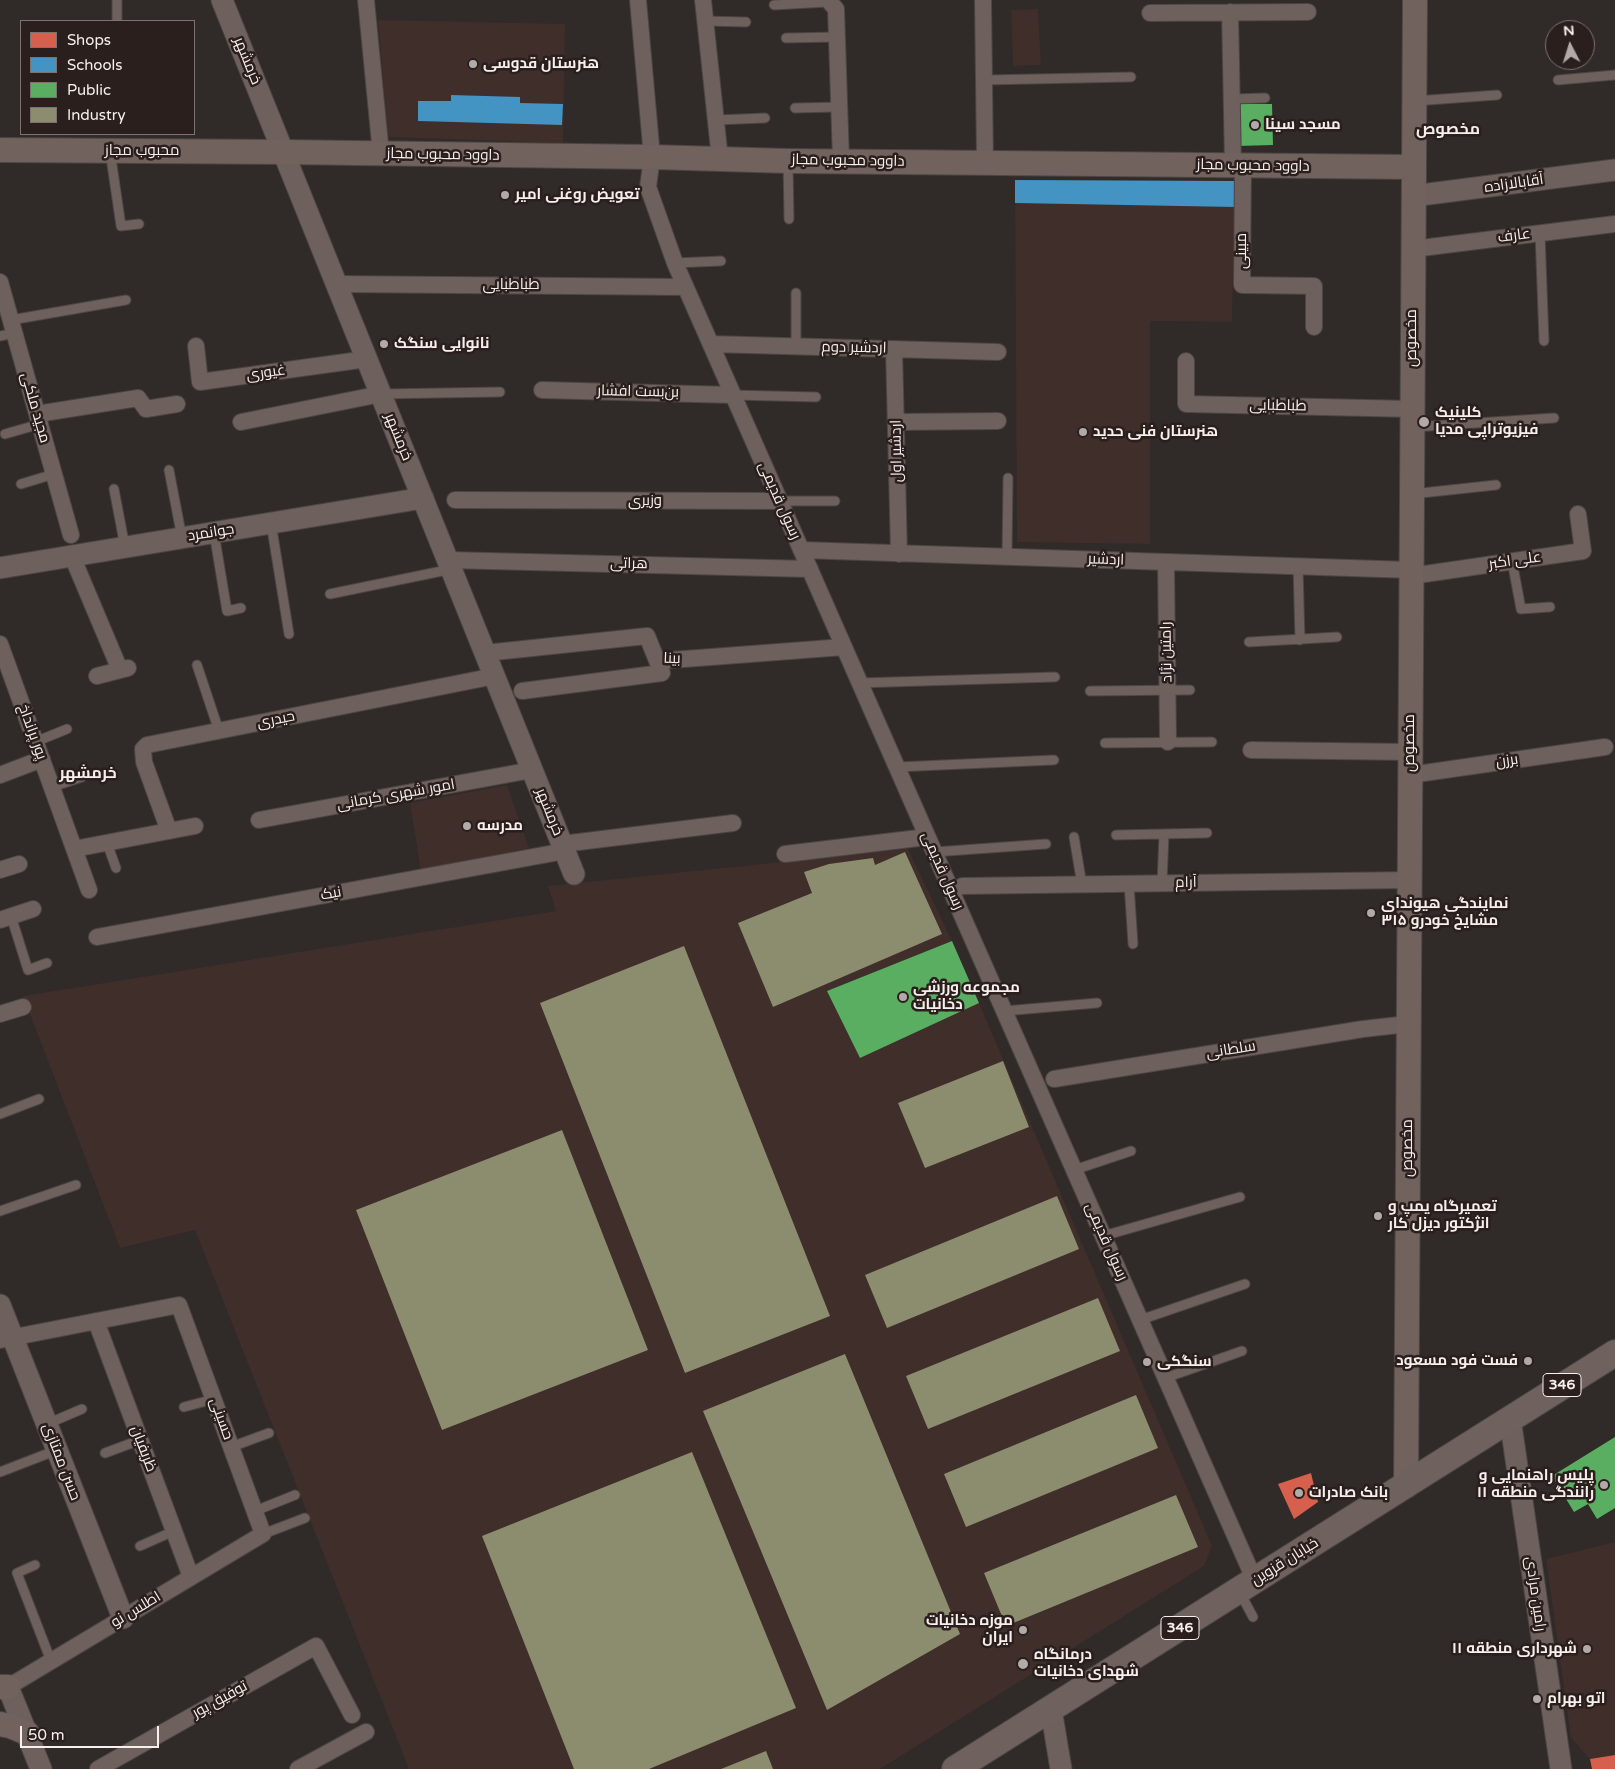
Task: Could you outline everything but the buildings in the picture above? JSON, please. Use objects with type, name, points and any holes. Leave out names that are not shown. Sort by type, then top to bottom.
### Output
[{"type":"main road","name":"مخصوص","points":[[1406,1486],[1415,0]]},
{"type":"main road","name":"محبوب مجاز","points":[[0,150],[43,146],[110,151],[283,152]]},
{"type":"main road","name":"داوود محبوب مجاز","points":[[283,152],[1414,168]]},
{"type":"main road","name":"خیابان قزوین","points":[[955,1769],[1615,1353]]},
{"type":"main road","points":[[0,1724],[26,1733]]},
{"type":"street","name":"خرمشهر","points":[[222,0],[574,874]]},
{"type":"street","points":[[366,0],[380,154]]},
{"type":"street","name":"رسول قدیمی","points":[[638,0],[652,157],[648,187],[675,263],[1166,1378],[1247,1586]]},
{"type":"street","points":[[703,0],[720,159]]},
{"type":"street","points":[[983,0],[985,162]]},
{"type":"street","points":[[828,1],[836,9],[841,161]]},
{"type":"street","points":[[1150,12],[1308,12]]},
{"type":"street","points":[[1230,12],[1232,100],[1238,165]]},
{"type":"street","name":"مبینی","points":[[1238,165],[1242,285],[1314,286],[1314,327]]},
{"type":"street","name":"آقابالازاده","points":[[1414,196],[1615,170]]},
{"type":"street","name":"عارف","points":[[1413,249],[1615,224]]},
{"type":"street","name":"طباطبایی","points":[[337,284],[685,287]]},
{"type":"street","name":"مجید ملکی","points":[[1,289],[8,330],[38,419],[71,534]]},
{"type":"street","name":"اردشیر دوم","points":[[711,344],[998,352]]},
{"type":"street","name":"غیوری","points":[[196,346],[200,382],[367,359]]},
{"type":"street","name":"اردشیر اول","points":[[894,349],[899,554]]},
{"type":"street","name":"طباطبایی","points":[[1186,361],[1186,404],[1412,418]]},
{"type":"street","name":"بن‌بست افشار","points":[[542,390],[733,395]]},
{"type":"street","points":[[241,422],[381,394]]},
{"type":"street","points":[[38,419],[138,398],[146,409],[177,404]]},
{"type":"street","points":[[896,422],[998,421]]},
{"type":"street","name":"جوانمرد","points":[[0,568],[423,498]]},
{"type":"street","name":"وزیری","points":[[455,500],[780,501]]},
{"type":"street","name":"علی اکبر","points":[[1411,573],[1512,562],[1583,550],[1578,514]]},
{"type":"street","name":"اردشیر","points":[[801,550],[1298,566],[1411,573]]},
{"type":"street","points":[[72,556],[124,669],[97,676]]},
{"type":"street","name":"رامتین نژاد","points":[[1166,562],[1168,742]]},
{"type":"street","name":"هراتی","points":[[450,564],[810,569]]},
{"type":"street","name":"بینا","points":[[485,653],[647,636],[658,661],[844,647]]},
{"type":"street","name":"پور پرانداخ","points":[[0,644],[5,673],[42,759],[89,890]]},
{"type":"street","points":[[522,691],[662,673],[658,661]]},
{"type":"street","name":"حیدری","points":[[169,831],[144,762],[143,749],[147,745],[495,676]]},
{"type":"street","name":"برزن","points":[[1251,750],[1410,764],[1605,747]]},
{"type":"street","points":[[0,775],[42,759]]},
{"type":"street","name":"امور شهری کرمانی","points":[[259,820],[532,770]]},
{"type":"street","name":"نیک","points":[[97,937],[564,847],[733,823]]},
{"type":"street","points":[[74,849],[195,826]]},
{"type":"street","points":[[785,854],[927,837]]},
{"type":"street","points":[[0,870],[19,864]]},
{"type":"street","name":"آرام","points":[[962,886],[1409,880]]},
{"type":"street","points":[[6,918],[33,909]]},
{"type":"street","points":[[0,1014],[23,1007]]},
{"type":"street","name":"سلطانی","points":[[1054,1079],[1363,1029],[1408,1024]]},
{"type":"street","name":"حسن ممتازی","points":[[0,1305],[6,1339],[47,1424],[122,1618]]},
{"type":"street","name":"حسینی","points":[[96,1322],[179,1305],[263,1534]]},
{"type":"street","points":[[6,1339],[96,1322]]},
{"type":"street","name":"ظریفیان","points":[[96,1322],[191,1577]]},
{"type":"street","name":"رامین مرادی","points":[[1510,1418],[1561,1769]]},
{"type":"street","name":"اطلس نو","points":[[4,1687],[51,1661],[263,1534]]},
{"type":"street","name":"توفیق پور","points":[[98,1769],[316,1646],[352,1715]]},
{"type":"street","points":[[4,1687],[41,1769]]},
{"type":"street","points":[[1051,1709],[1061,1769]]},
{"type":"street","points":[[298,1769],[366,1732]]},
{"type":"lane","points":[[117,20],[118,0]]},
{"type":"lane","points":[[774,5],[828,1]]},
{"type":"lane","points":[[705,21],[746,22]]},
{"type":"lane","points":[[786,38],[836,38]]},
{"type":"lane","points":[[1558,80],[1615,74]]},
{"type":"lane","points":[[984,80],[1131,77]]},
{"type":"lane","points":[[1414,101],[1497,95]]},
{"type":"lane","points":[[1232,100],[1265,98]]},
{"type":"lane","points":[[795,108],[839,107]]},
{"type":"lane","points":[[716,120],[765,118]]},
{"type":"lane","points":[[110,151],[120,226],[139,224]]},
{"type":"lane","points":[[788,160],[790,219]]},
{"type":"lane","points":[[1540,233],[1544,340]]},
{"type":"lane","points":[[675,263],[721,261]]},
{"type":"lane","points":[[796,293],[796,346]]},
{"type":"lane","points":[[8,330],[126,300]]},
{"type":"lane","points":[[381,394],[500,392]]},
{"type":"lane","points":[[733,395],[816,396]]},
{"type":"lane","points":[[1412,418],[1554,418]]},
{"type":"lane","points":[[5,434],[38,419]]},
{"type":"lane","points":[[169,470],[182,538]]},
{"type":"lane","points":[[22,484],[54,474]]},
{"type":"lane","points":[[1007,557],[1008,478]]},
{"type":"lane","points":[[1412,494],[1496,485]]},
{"type":"lane","points":[[114,489],[125,547]]},
{"type":"lane","name":"وزیری","points":[[780,501],[835,501]]},
{"type":"lane","points":[[271,523],[289,634]]},
{"type":"lane","points":[[214,533],[228,611],[241,608]]},
{"type":"lane","points":[[1512,562],[1521,609],[1550,606]]},
{"type":"lane","points":[[330,594],[450,564]]},
{"type":"lane","points":[[1298,566],[1300,640]]},
{"type":"lane","points":[[1249,642],[1337,638]]},
{"type":"lane","points":[[197,665],[219,731]]},
{"type":"lane","points":[[860,683],[1055,677]]},
{"type":"lane","points":[[1090,691],[1190,690]]},
{"type":"lane","points":[[35,742],[67,729]]},
{"type":"lane","points":[[1105,743],[1212,742]]},
{"type":"lane","points":[[897,767],[1054,760]]},
{"type":"lane","points":[[52,787],[82,777]]},
{"type":"lane","points":[[1116,836],[1207,833]]},
{"type":"lane","points":[[1162,883],[1164,834]]},
{"type":"lane","points":[[1074,837],[1082,885]]},
{"type":"lane","points":[[106,843],[116,868]]},
{"type":"lane","points":[[934,852],[1046,844]]},
{"type":"lane","points":[[1128,884],[1132,944]]},
{"type":"lane","points":[[6,918],[28,970],[47,963]]},
{"type":"lane","points":[[1004,1011],[1097,1003]]},
{"type":"lane","points":[[0,1114],[39,1099]]},
{"type":"lane","points":[[1074,1170],[1131,1151]]},
{"type":"lane","points":[[0,1211],[76,1185]]},
{"type":"lane","points":[[1103,1236],[1240,1197]]},
{"type":"lane","points":[[1140,1320],[1245,1284]]},
{"type":"lane","points":[[1166,1378],[1242,1351]]},
{"type":"lane","points":[[184,1407],[214,1399]]},
{"type":"lane","points":[[47,1424],[82,1409]]},
{"type":"lane","points":[[231,1447],[269,1433]]},
{"type":"lane","points":[[105,1453],[140,1440]]},
{"type":"lane","points":[[0,1472],[57,1450]]},
{"type":"lane","points":[[255,1511],[295,1495]]},
{"type":"lane","points":[[263,1534],[304,1518]]},
{"type":"lane","points":[[140,1546],[174,1531]]},
{"type":"lane","points":[[34,1565],[17,1573],[51,1661]]},
{"type":"lane","points":[[1247,1586],[1253,1617]]},
{"type":"shaded area","points":[[1038,9],[1041,65],[1013,66],[1011,10]]},
{"type":"shaded area","name":"هنرستان قدوسی","points":[[378,20],[565,24],[563,143],[388,137]]},
{"type":"shaded area","name":"هنرستان فنی حدید","points":[[1015,180],[1235,181],[1232,322],[1150,321],[1150,544],[1017,542]]},
{"type":"shaded area","name":"مدرسه","points":[[507,785],[529,848],[421,872],[410,803]]},
{"type":"shaded area","points":[[908,849],[952,941],[827,991],[979,1003],[1212,1546],[1204,1566],[880,1769],[409,1769],[195,1230],[120,1248],[23,996],[556,911],[548,886]]},
{"type":"shaded area","name":"شهرداری منطقه ۱۱","points":[[1615,1542],[1615,1755],[1590,1759],[1571,1738],[1546,1559]]},
{"type":"place","name":"هنرستان قدوسی","points":[[473,64]]},
{"type":"place","name":"مسجد سینا","points":[[1255,125]]},
{"type":"place","name":"تعویض روغنی امیر","points":[[505,195]]},
{"type":"place","name":"نانوایی سنگک","points":[[384,344]]},
{"type":"place","name":"کلینیک فیزیوتراپی مدیا","points":[[1424,422]]},
{"type":"place","name":"هنرستان فنی حدید","points":[[1083,432]]},
{"type":"place","name":"مدرسه","points":[[467,826]]},
{"type":"place","name":"نمایندگی هیوندای ۳۱۵ مشایخ خودرو","points":[[1371,913]]},
{"type":"place","name":"مجموعه ورزشی دخانیات","points":[[903,997]]},
{"type":"place","name":"تعمیرگاه پمپ و انژکتور دیزل کار","points":[[1378,1216]]},
{"type":"place","name":"فست فود مسعود","points":[[1528,1361]]},
{"type":"place","name":"سنگکی","points":[[1147,1362]]},
{"type":"place","name":"پلیس راهنمایی و رانندگی منطقه ۱۱","points":[[1604,1485]]},
{"type":"place","name":"بانک صادرات","points":[[1299,1493]]},
{"type":"place","name":"موزه دخانیات ایران","points":[[1023,1630]]},
{"type":"place","name":"شهرداری منطقه ۱۱","points":[[1587,1649]]},
{"type":"place","name":"درمانگاه شهدای دخانیات","points":[[1023,1664]]},
{"type":"place","name":"اتو بهرام","points":[[1537,1699]]},
{"type":"district","name":"مخصوص","points":[[1448,130]]},
{"type":"district","name":"خرمشهر","points":[[88,774]]}]
